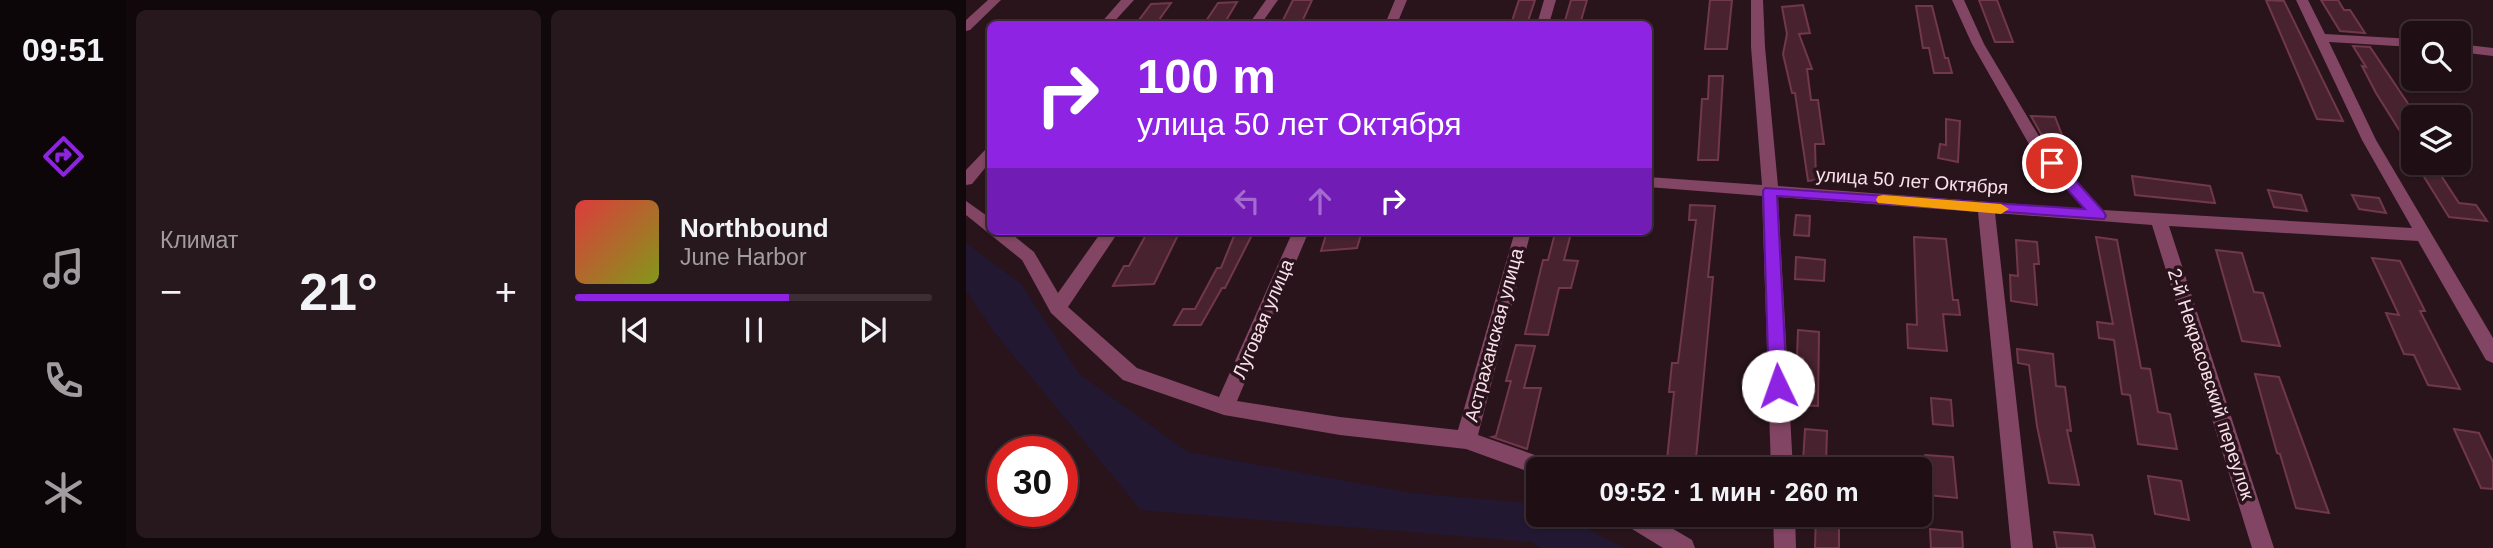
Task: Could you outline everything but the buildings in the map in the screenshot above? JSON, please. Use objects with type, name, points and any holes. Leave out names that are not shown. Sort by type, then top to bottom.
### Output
[{"type":"street","points":[[966,27],[995,0]]},
{"type":"street","points":[[1109,21],[1128,0]]},
{"type":"street","points":[[1257,21],[1272,0]]},
{"type":"street","points":[[1392,21],[1401,0]]},
{"type":"street","points":[[1544,21],[1550,0]]},
{"type":"street","points":[[1757,0],[1758,47],[1770,191],[1781,457]]},
{"type":"street","points":[[1958,0],[1978,44],[2037,146],[2099,216]]},
{"type":"street","points":[[2302,0],[2369,140],[2493,355]]},
{"type":"street","points":[[2320,38],[2401,42]]},
{"type":"street","points":[[2471,49],[2493,52]]},
{"type":"street","points":[[966,180],[987,156]]},
{"type":"street","name":"улица 50 лет Октября","points":[[1652,182],[2099,216],[2424,236]]},
{"type":"street","points":[[966,206],[987,224]]},
{"type":"street","points":[[1986,208],[2022,548]]},
{"type":"street","name":"2-й Некрасовский переулок","points":[[2159,220],[2263,548]]},
{"type":"street","points":[[1002,235],[1028,256],[1057,309],[1130,374],[1224,407],[1340,426],[1466,440],[1526,461]]},
{"type":"street","points":[[1057,309],[1108,235]]},
{"type":"street","name":"Луговая улица","points":[[1224,407],[1299,235]]},
{"type":"street","name":"Астраханская улица","points":[[1466,440],[1522,235]]},
{"type":"street","points":[[1649,527],[1684,548]]},
{"type":"street","points":[[1784,527],[1785,548]]},
{"type":"shaded area","points":[[966,243],[1021,284],[1079,374],[1188,452],[1411,493],[1526,503],[1526,527],[1584,527],[1625,548],[1540,548],[1532,542],[1141,510],[995,333],[966,290]]},
{"type":"slow traffic","points":[[1883,200],[2001,209]]},
{"type":"route","points":[[1778,386],[1770,191],[2099,216],[2052,163]]}]
